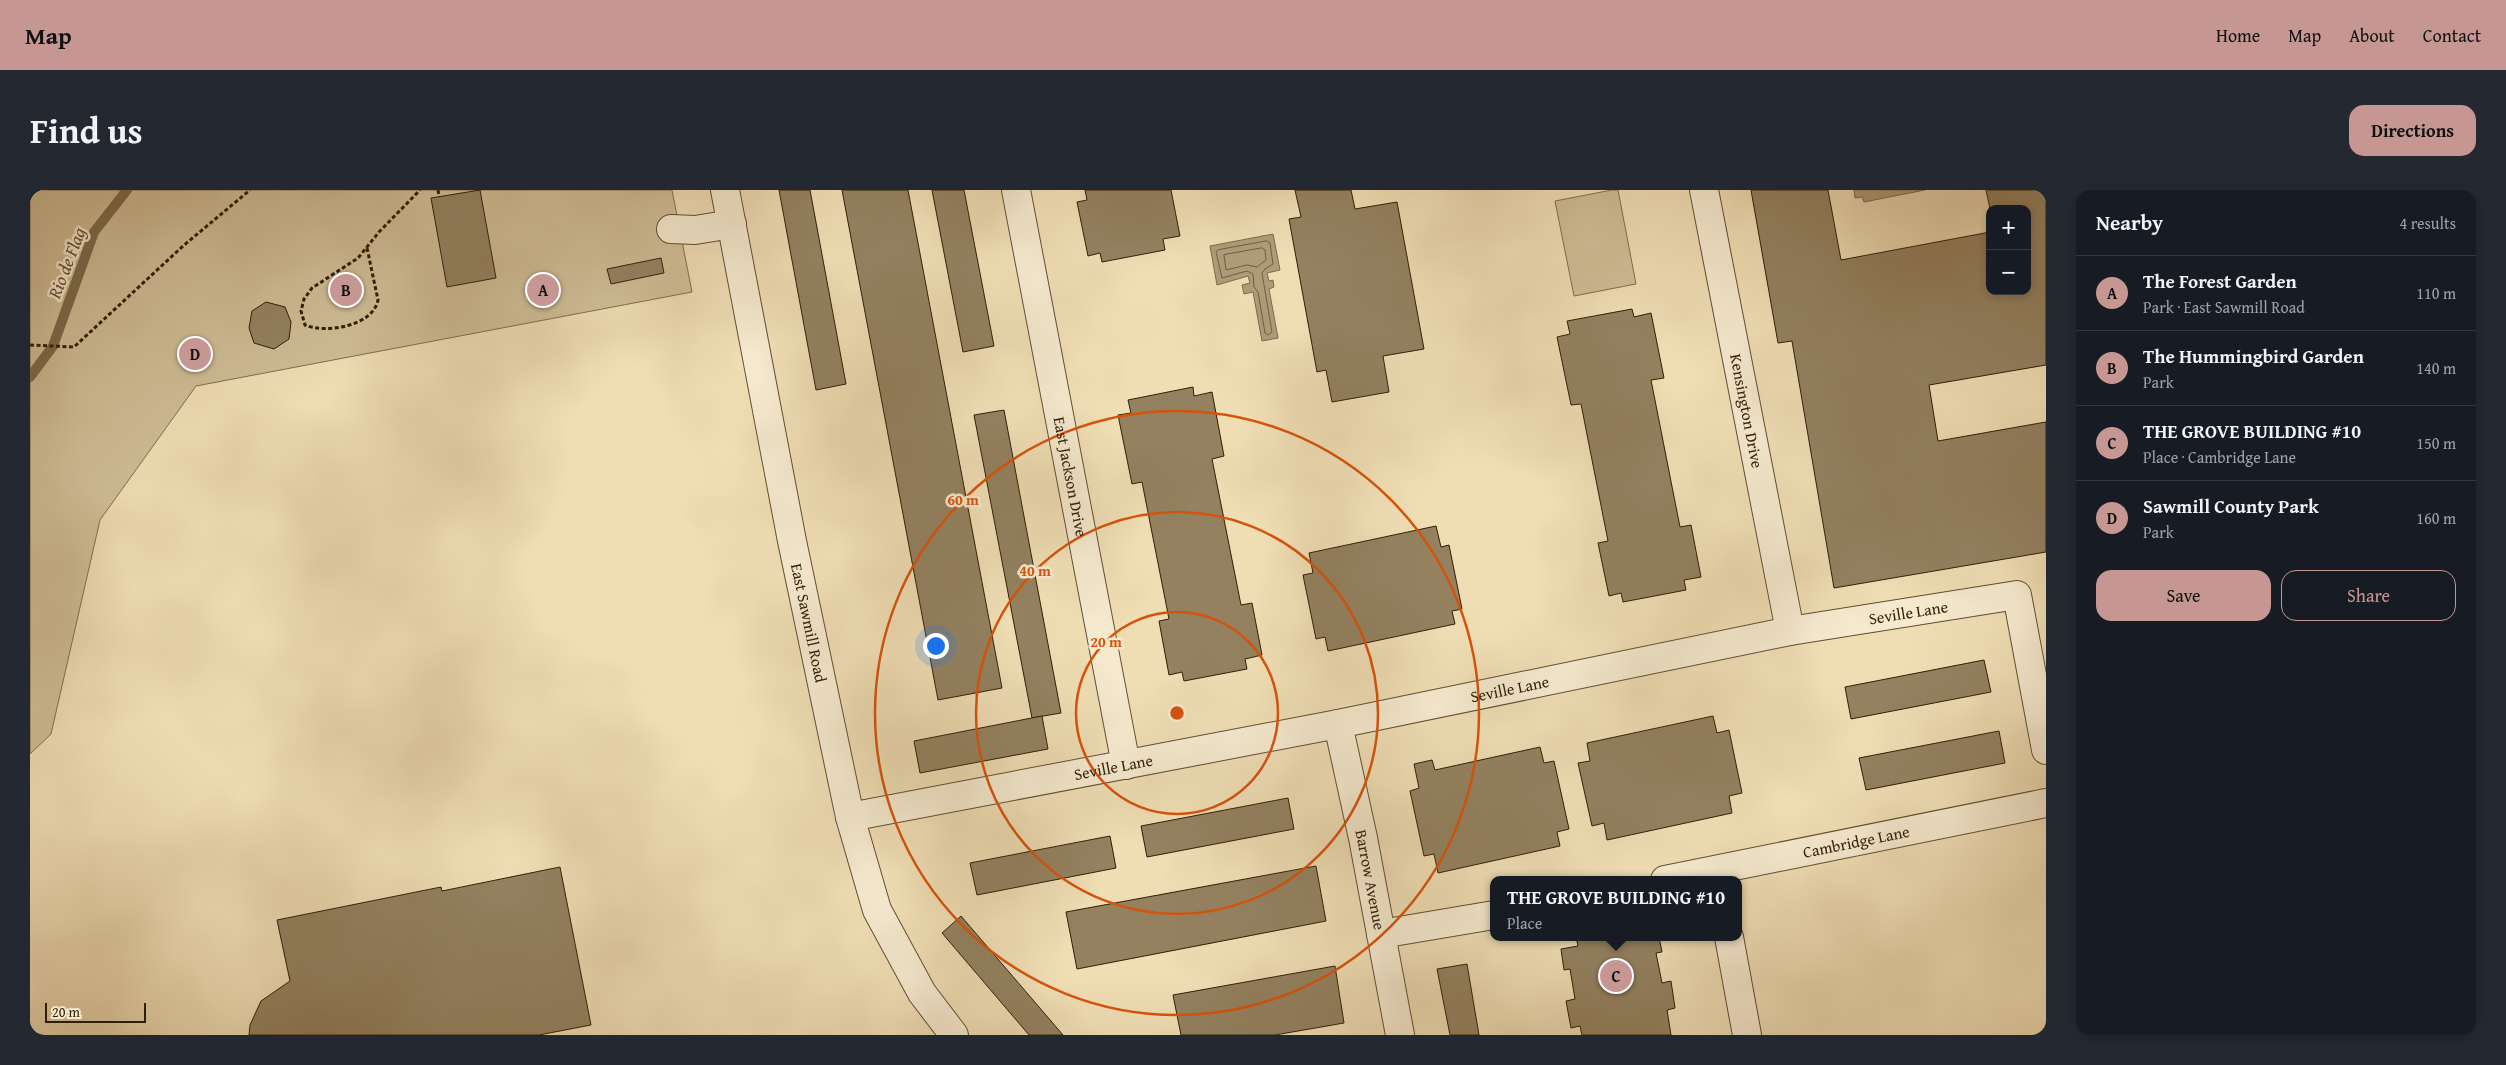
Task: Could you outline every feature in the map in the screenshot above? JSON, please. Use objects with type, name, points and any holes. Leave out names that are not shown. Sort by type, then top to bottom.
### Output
[{"type":"street","name":"East Sawmill Road","points":[[725,190],[792,542],[850,817],[877,910],[922,993],[954,1035]]},
{"type":"street","name":"East Jackson Drive","points":[[1016,190],[1126,765]]},
{"type":"street","name":"Kensington Drive","points":[[1704,190],[1790,631]]},
{"type":"street","points":[[670,229],[695,230],[732,224]]},
{"type":"street","name":"Seville Lane","points":[[850,817],[1338,724],[1790,631],[2017,595],[2046,750]]},
{"type":"street","name":"Barrow Avenue","points":[[1338,724],[1400,1035]]},
{"type":"street","name":"Cambridge Lane","points":[[1717,875],[2046,804]]},
{"type":"street","points":[[1381,934],[1490,916]]},
{"type":"street","points":[[1730,941],[1747,1035]]},
{"type":"path","points":[[30,345],[74,347],[183,246],[250,190]]},
{"type":"path","points":[[367,248],[378,300],[376,309],[367,317],[354,323],[334,328],[314,329],[305,325],[301,311],[304,299],[312,288],[358,258],[379,232],[420,190]]},
{"type":"path","points":[[438,190],[439,196]]},
{"type":"shaded area","points":[[30,190],[672,190],[692,292],[196,386],[100,520],[51,734],[30,754]]},
{"type":"shaded area","points":[[1618,190],[1636,284],[1574,296],[1555,201]]},
{"type":"water","points":[[1854,190],[1925,190],[1864,202],[1862,197],[1855,198]]},
{"type":"water","points":[[1273,234],[1280,270],[1267,273],[1269,281],[1273,280],[1274,287],[1269,289],[1278,338],[1262,341],[1253,292],[1244,294],[1242,285],[1250,283],[1248,276],[1217,285],[1210,246]]},
{"type":"building","points":[[480,190],[496,278],[447,287],[431,198]]},
{"type":"building","points":[[779,190],[810,190],[846,384],[816,390]]},
{"type":"building","points":[[842,190],[908,190],[1002,688],[938,700]]},
{"type":"building","points":[[932,190],[964,190],[994,346],[963,352]]},
{"type":"building","points":[[1085,190],[1171,190],[1180,236],[1163,239],[1165,250],[1102,262],[1100,253],[1088,256],[1077,202],[1087,200]]},
{"type":"building","points":[[1295,190],[1351,190],[1355,209],[1397,202],[1424,349],[1383,356],[1389,392],[1332,402],[1326,370],[1317,372],[1289,219],[1301,217]]},
{"type":"building","points":[[1751,190],[1828,190],[1841,260],[1986,233],[1986,295],[2031,295],[2031,205],[1989,205],[1986,190],[2046,190],[2046,365],[1929,385],[1938,441],[2046,422],[2046,552],[1834,588],[1792,341],[1778,343]]},
{"type":"building","points":[[661,258],[664,273],[611,284],[607,269]]},
{"type":"building","points":[[266,302],[285,307],[291,322],[289,339],[274,349],[254,343],[249,328],[252,311]]},
{"type":"building","points":[[1632,309],[1634,317],[1651,313],[1664,378],[1651,380],[1680,527],[1691,525],[1701,577],[1684,580],[1686,590],[1623,602],[1621,593],[1609,596],[1598,543],[1608,541],[1581,404],[1571,405],[1557,337],[1570,334],[1567,321]]},
{"type":"building","points":[[1193,387],[1194,396],[1212,392],[1224,456],[1212,459],[1241,605],[1252,603],[1262,655],[1245,659],[1247,669],[1184,681],[1182,672],[1169,675],[1159,621],[1169,619],[1142,482],[1132,484],[1118,415],[1131,413],[1128,400]]},
{"type":"building","points":[[1004,410],[1061,713],[1032,718],[974,415]]},
{"type":"building","points":[[1436,526],[1441,547],[1449,545],[1462,609],[1452,611],[1455,624],[1328,651],[1325,637],[1316,639],[1303,575],[1313,573],[1309,553]]},
{"type":"building","points":[[1984,660],[1991,692],[1851,719],[1845,687]]},
{"type":"building","points":[[1042,716],[1048,749],[920,773],[914,741]]},
{"type":"building","points":[[1713,716],[1717,733],[1729,730],[1742,793],[1729,796],[1732,813],[1607,840],[1604,823],[1592,826],[1578,763],[1590,761],[1587,743]]},
{"type":"building","points":[[1999,731],[2005,763],[1866,790],[1859,758]]},
{"type":"building","points":[[1540,747],[1544,763],[1554,761],[1569,829],[1557,832],[1560,846],[1438,873],[1434,854],[1424,856],[1410,791],[1419,788],[1414,764],[1432,760],[1435,770]]},
{"type":"building","points":[[1288,798],[1294,829],[1147,857],[1141,826]]},
{"type":"building","points":[[1110,836],[1116,868],[977,895],[970,863]]},
{"type":"building","points":[[1316,866],[1326,921],[1077,969],[1066,912]]},
{"type":"building","points":[[560,867],[591,1025],[539,1035],[249,1035],[250,1025],[261,1001],[290,981],[277,920],[441,887],[442,891]]},
{"type":"building","points":[[961,916],[1063,1035],[1029,1035],[942,933]]},
{"type":"building","points":[[1577,941],[1660,941],[1662,952],[1656,953],[1662,983],[1671,981],[1675,1008],[1667,1010],[1671,1035],[1582,1035],[1580,1026],[1571,1028],[1566,1001],[1575,999],[1570,969],[1564,970],[1561,949],[1578,946]]},
{"type":"building","points":[[1467,964],[1479,1035],[1450,1035],[1437,969]]},
{"type":"building","points":[[1335,966],[1344,1023],[1275,1035],[1181,1035],[1173,995]]},
{"type":"waterway","name":"Rio de Flag","points":[[30,377],[53,346],[94,232],[127,190]]},
{"type":"place","name":"The Hummingbird Garden","points":[[346,290]]},
{"type":"place","name":"The Forest Garden","points":[[543,290]]},
{"type":"place","name":"Sawmill County Park","points":[[195,354]]},
{"type":"place","name":"THE GROVE BUILDING #10","points":[[1616,976]]}]
